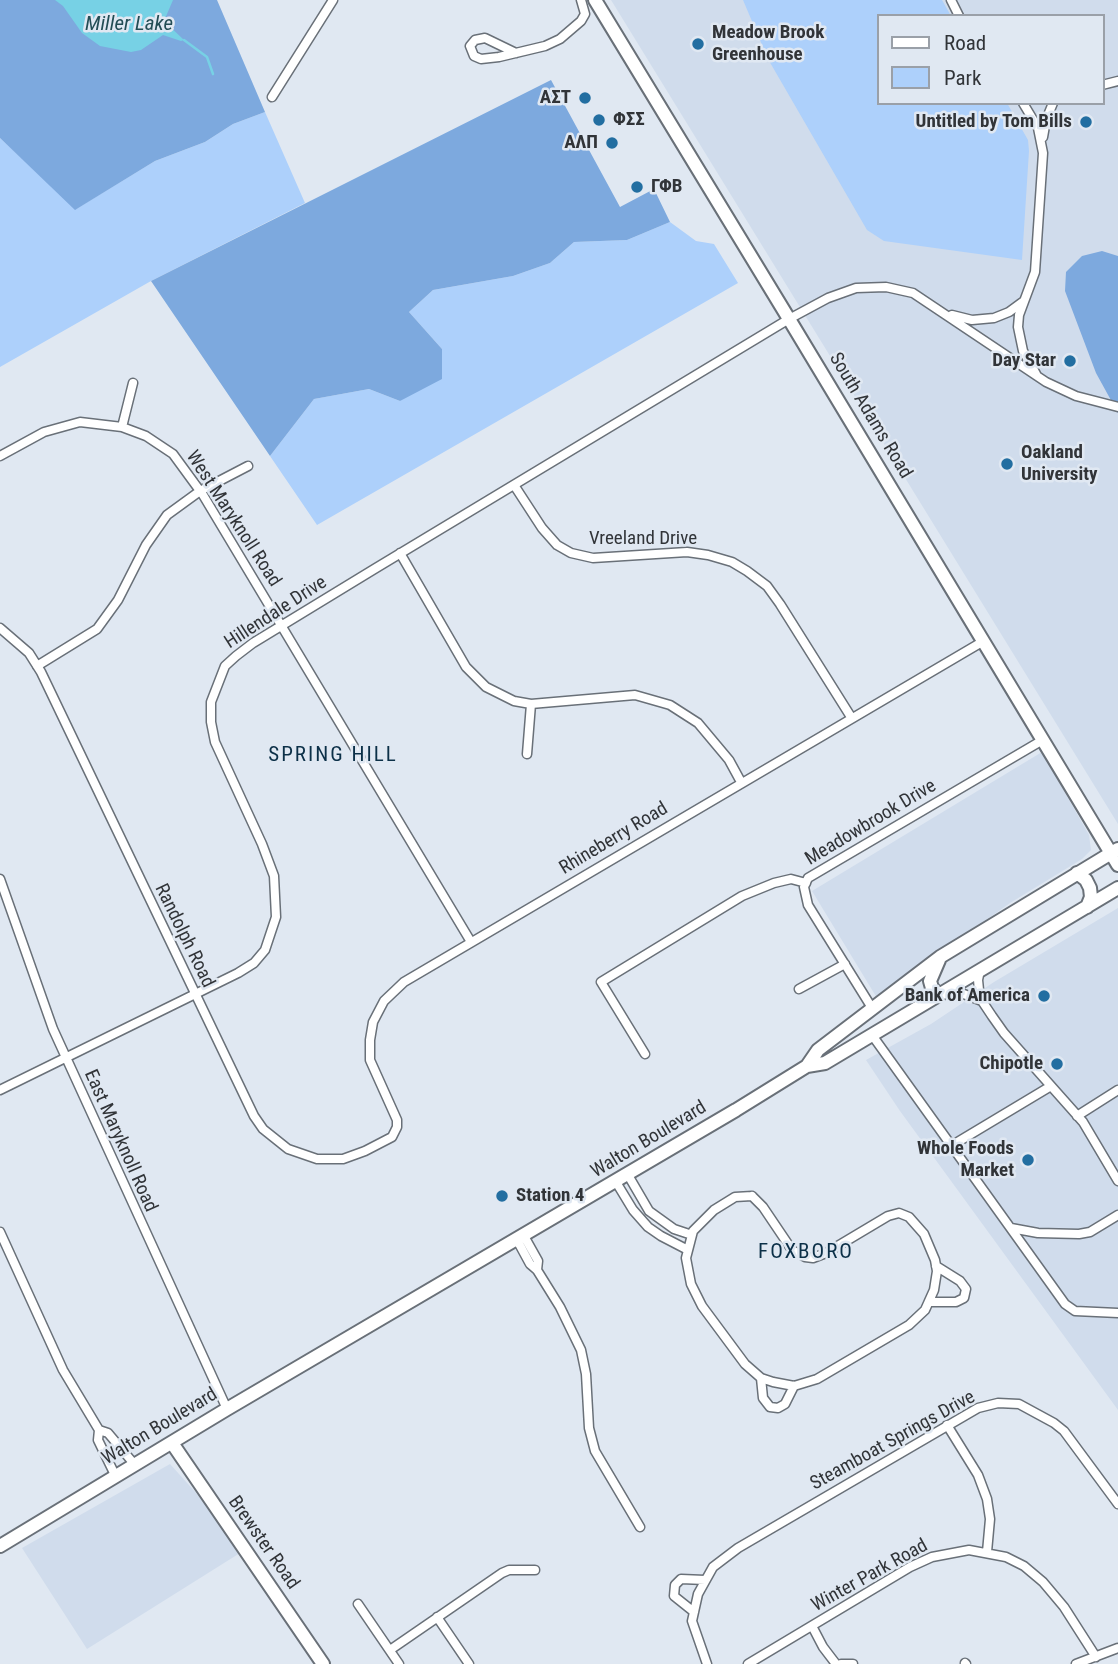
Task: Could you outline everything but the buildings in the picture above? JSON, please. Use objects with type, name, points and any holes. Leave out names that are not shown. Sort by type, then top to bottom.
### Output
[{"type":"main road","name":"South Adams Road","points":[[595,0],[1041,741],[1114,851],[1118,865]]},
{"type":"main road","name":"Walton Boulevard","points":[[0,1545],[807,1066],[818,1049],[940,957],[1114,851]]},
{"type":"main road","points":[[1077,873],[1086,880],[1090,888],[1091,897],[1087,907]]},
{"type":"main road","points":[[807,1066],[825,1063],[1118,888]]},
{"type":"main road","points":[[940,957],[930,981],[932,988],[943,993]]},
{"type":"main road","points":[[852,1023],[852,1036],[859,1042]]},
{"type":"main road","name":"Brewster Road","points":[[172,1443],[323,1664]]},
{"type":"street","points":[[272,97],[333,0]]},
{"type":"street","points":[[516,52],[485,38],[475,40],[470,49],[474,57],[481,59],[516,52],[545,46],[574,29],[584,14],[581,0]]},
{"type":"street","points":[[1024,105],[1036,123],[1043,144]]},
{"type":"street","points":[[1040,379],[1028,363],[1019,340],[1018,321],[1035,272],[1043,144],[1045,126],[1052,105]]},
{"type":"street","name":"Hillendale Drive","points":[[0,1090],[195,996],[254,963],[265,950],[276,917],[275,876],[215,742],[211,702],[225,666],[253,643],[400,553],[789,319],[837,294],[869,287],[902,290],[943,312]]},
{"type":"street","points":[[943,312],[972,320],[990,319],[1009,312],[1024,300]]},
{"type":"street","points":[[943,312],[1040,379],[1076,396],[1118,407]]},
{"type":"street","points":[[122,427],[133,383]]},
{"type":"street","name":"West Maryknoll Road","points":[[0,456],[44,432],[80,422],[122,427],[159,442],[173,454],[200,491],[471,942]]},
{"type":"street","points":[[37,666],[97,629],[118,600],[129,582],[136,562],[167,515],[200,491],[248,466]]},
{"type":"street","name":"Vreeland Drive","points":[[514,485],[542,528],[557,545],[571,553],[593,558],[687,552],[732,562],[747,571],[767,586],[780,604],[850,717]]},
{"type":"street","points":[[400,553],[466,667],[486,687],[514,701],[531,704],[635,695],[670,705],[698,723],[729,760],[741,782]]},
{"type":"street","name":"Randolph Road","points":[[0,628],[29,653],[37,666],[195,996],[263,1129],[288,1149],[317,1159],[343,1159],[380,1145],[392,1137],[397,1127]]},
{"type":"street","name":"Rhineberry Road","points":[[397,1127],[397,1120],[370,1060],[373,1022],[384,1001],[404,982],[850,717],[982,642]]},
{"type":"street","points":[[527,754],[531,704]]},
{"type":"street","name":"Meadowbrook Drive","points":[[872,1008],[808,905],[804,887],[806,883],[818,871],[1041,741]]},
{"type":"street","name":"East Maryknoll Road","points":[[0,879],[65,1058],[228,1409]]},
{"type":"street","points":[[645,1054],[600,982],[742,896],[791,879],[806,883]]},
{"type":"street","points":[[799,989],[845,964]]},
{"type":"street","points":[[980,970],[978,985],[982,1001],[1004,1033],[1077,1115],[1118,1181]]},
{"type":"street","points":[[943,993],[961,993],[982,1001]]},
{"type":"street","points":[[872,1035],[1068,1307],[1083,1312],[1118,1313]]},
{"type":"street","points":[[951,1146],[1051,1086]]},
{"type":"street","points":[[1077,1115],[1118,1090]]},
{"type":"street","points":[[622,1178],[655,1216],[674,1229],[692,1235]]},
{"type":"street","points":[[622,1178],[633,1210],[648,1227],[688,1250]]},
{"type":"street","points":[[752,1196],[763,1207],[792,1250],[805,1258],[826,1253],[878,1221],[899,1213],[909,1217],[924,1234],[936,1266],[934,1290],[925,1310],[909,1325],[834,1370],[794,1386],[761,1378],[745,1364],[694,1291],[686,1258],[688,1250],[692,1235],[702,1220],[735,1197],[752,1196]]},
{"type":"street","points":[[1010,1228],[1074,1235],[1090,1232],[1118,1215]]},
{"type":"street","points":[[0,1232],[63,1370],[99,1430],[98,1440],[116,1476]]},
{"type":"street","points":[[520,1238],[530,1264],[537,1270],[560,1307],[583,1358],[589,1428],[595,1451],[640,1527]]},
{"type":"street","points":[[929,1302],[956,1302],[964,1298],[966,1289],[960,1281],[936,1266]]},
{"type":"street","points":[[761,1378],[763,1398],[770,1407],[778,1408],[785,1404],[794,1386]]},
{"type":"street","name":"Steamboat Springs Drive","points":[[707,1664],[692,1621],[705,1580],[713,1567],[738,1548],[978,1408],[998,1403],[1019,1404],[1034,1410],[1064,1431],[1118,1504]]},
{"type":"street","points":[[947,1425],[978,1475],[987,1499],[990,1519],[987,1552]]},
{"type":"street","points":[[99,1430],[108,1433],[135,1465]]},
{"type":"street","name":"Winter Park Road","points":[[748,1664],[910,1567],[932,1557],[969,1550],[1006,1557],[1024,1566],[1043,1582],[1064,1607],[1096,1657]]},
{"type":"street","points":[[390,1650],[502,1573],[509,1570],[535,1570]]},
{"type":"street","name":"Steamboat Springs Drive","points":[[694,1612],[674,1595],[675,1585],[681,1579],[705,1580]]},
{"type":"street","points":[[358,1604],[399,1664]]},
{"type":"street","points":[[437,1617],[469,1664]]},
{"type":"street","points":[[812,1626],[836,1664]]},
{"type":"street","points":[[1076,1664],[1118,1648]]},
{"type":"street","points":[[841,1664],[853,1664]]},
{"type":"shaded area","points":[[0,0],[217,0],[265,112],[233,124],[205,142],[155,161],[75,210],[0,138]]},
{"type":"shaded area","name":"Oakland University","points":[[611,0],[1118,0],[1118,824]]},
{"type":"shaded area","points":[[551,80],[620,207],[654,189],[670,222],[627,240],[574,242],[550,263],[513,276],[433,290],[409,312],[442,349],[442,379],[400,401],[369,389],[314,399],[270,456],[151,281]]},
{"type":"shaded area","points":[[1102,251],[1118,256],[1118,413],[1096,373],[1065,291],[1066,272],[1082,256]]},
{"type":"shaded area","points":[[1042,752],[1089,835],[1091,850],[1082,859],[1010,903],[877,998],[812,891]]},
{"type":"shaded area","points":[[1118,908],[1118,1410],[900,1111],[866,1060],[931,1024],[994,982]]},
{"type":"shaded area","points":[[170,1464],[197,1494],[240,1553],[87,1649],[22,1548]]},
{"type":"green space","points":[[743,0],[942,0],[950,14],[876,14],[876,105],[1008,105],[1028,140],[1029,151],[1022,260],[884,241],[867,230],[768,59]]},
{"type":"green space","points":[[265,112],[305,203],[151,281],[0,367],[0,138],[76,209],[155,161],[205,142],[233,124]]},
{"type":"green space","points":[[670,222],[696,241],[714,244],[738,283],[317,525],[270,456],[314,399],[369,389],[400,401],[442,349],[409,312],[433,290],[513,276],[550,263],[574,242],[627,240]]},
{"type":"water","name":"Miller Lake","points":[[55,0],[173,0],[164,21],[184,40],[163,35],[141,50],[131,52],[100,46],[82,33],[63,6]]},
{"type":"waterway","points":[[184,40],[207,57],[213,74]]},
{"type":"place","name":"Meadow Brook Greenhouse","points":[[698,44]]},
{"type":"place","name":"AΣΤ","points":[[585,98]]},
{"type":"place","name":"ΦΣΣ","points":[[599,120]]},
{"type":"place","name":"Untitled by Tom Bills","points":[[1086,122]]},
{"type":"place","name":"AΛΠ","points":[[612,143]]},
{"type":"place","name":"ΓΦB","points":[[637,187]]},
{"type":"place","name":"Day Star","points":[[1070,361]]},
{"type":"place","name":"Oakland University","points":[[1007,464]]},
{"type":"place","name":"Bank of America","points":[[1044,996]]},
{"type":"place","name":"Chipotle","points":[[1057,1064]]},
{"type":"place","name":"Whole Foods Market","points":[[1028,1160]]},
{"type":"place","name":"Station 4","points":[[502,1196]]},
{"type":"district","name":"SPRING HILL","points":[[333,756]]},
{"type":"district","name":"FOXBORO","points":[[806,1253]]}]
